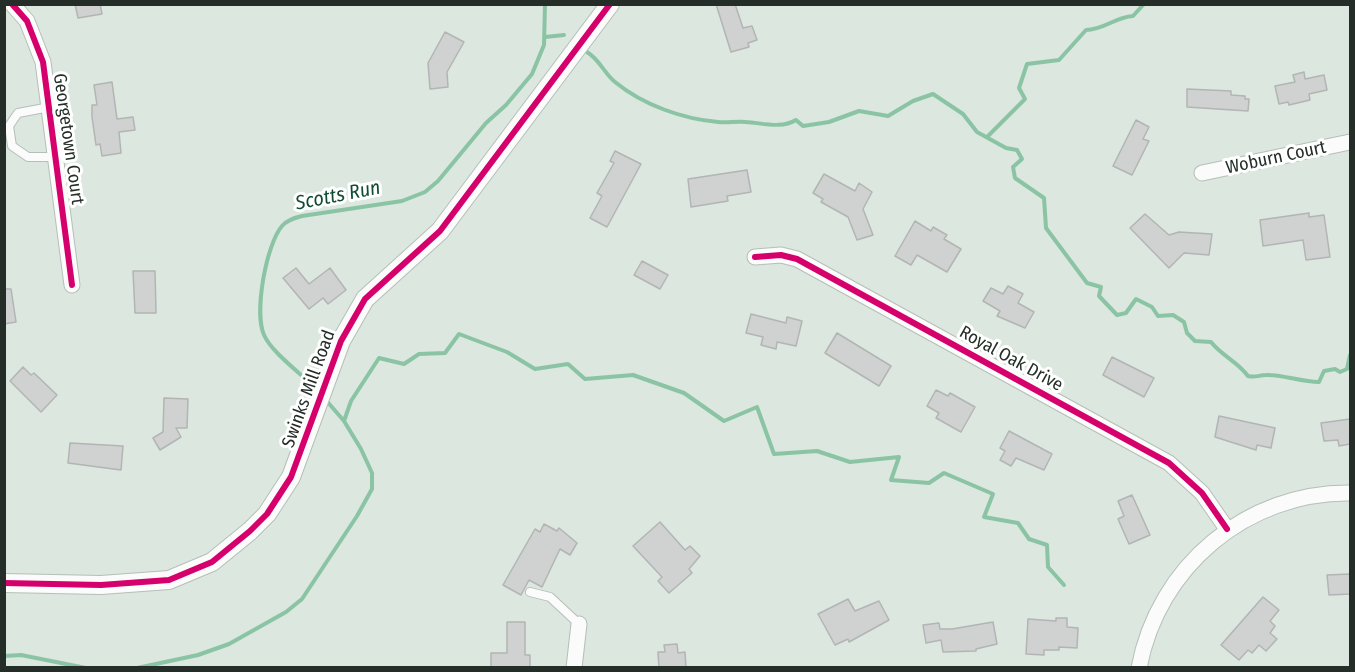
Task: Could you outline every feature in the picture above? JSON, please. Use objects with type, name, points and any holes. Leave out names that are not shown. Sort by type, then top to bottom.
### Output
[{"type":"street","name":"Georgetown Court","points":[[12,4],[27,21],[43,62],[72,285]]},
{"type":"street","name":"Swinks Mill Road","points":[[4,583],[142,583],[169,580],[212,562],[250,531],[280,496],[300,457],[341,341],[365,299],[440,231],[610,4]]},
{"type":"street","name":"Woburn Court","points":[[1202,173],[1350,142]]},
{"type":"street","name":"Royal Oak Drive","points":[[755,257],[781,255],[797,260],[1168,463],[1202,493],[1227,529]]},
{"type":"street","points":[[1139,668],[1152,624],[1175,582],[1197,556],[1227,529],[1290,501],[1321,495],[1350,493]]},
{"type":"street","points":[[574,668],[579,624]]},
{"type":"lane","points":[[50,107],[18,113],[9,126],[12,146],[28,157],[56,157]]},
{"type":"lane","points":[[530,592],[550,597],[579,624]]},
{"type":"building","points":[[75,4],[100,4],[102,14],[78,18]]},
{"type":"building","points":[[716,4],[735,4],[743,28],[752,26],[757,40],[748,43],[749,47],[731,52]]},
{"type":"building","points":[[445,32],[464,42],[447,72],[448,87],[430,89],[428,63]]},
{"type":"building","points":[[1304,72],[1305,79],[1324,75],[1327,90],[1309,94],[1310,100],[1289,105],[1288,102],[1279,104],[1275,86],[1295,82],[1293,75]]},
{"type":"building","points":[[112,82],[117,119],[133,117],[135,130],[119,132],[121,153],[102,156],[100,144],[96,145],[92,117],[92,105],[97,105],[94,85]]},
{"type":"building","points":[[1187,89],[1231,91],[1231,95],[1245,96],[1245,99],[1249,99],[1248,111],[1187,107]]},
{"type":"building","points":[[1136,120],[1149,127],[1143,139],[1149,141],[1132,175],[1113,166]]},
{"type":"building","points":[[615,151],[641,164],[607,227],[590,218],[602,196],[597,193],[614,163],[610,161]]},
{"type":"building","points":[[747,170],[751,192],[727,196],[728,201],[691,207],[688,179]]},
{"type":"building","points":[[824,174],[855,191],[859,183],[872,192],[863,209],[873,235],[857,240],[848,217],[821,202],[823,199],[813,193]]},
{"type":"building","points":[[1309,213],[1309,217],[1324,215],[1330,257],[1306,260],[1303,240],[1263,246],[1260,220]]},
{"type":"building","points":[[1145,214],[1169,235],[1179,232],[1212,234],[1209,255],[1184,253],[1169,268],[1130,228]]},
{"type":"building","points":[[915,221],[931,231],[933,227],[947,235],[944,239],[961,249],[947,272],[917,255],[911,265],[895,256]]},
{"type":"building","points":[[642,261],[668,275],[660,289],[634,275]]},
{"type":"building","points":[[296,268],[309,284],[330,268],[346,290],[328,304],[323,298],[309,309],[283,278]]},
{"type":"building","points":[[133,271],[155,271],[156,313],[135,313]]},
{"type":"building","points":[[1008,286],[1023,294],[1018,303],[1034,312],[1025,328],[997,316],[1000,311],[983,301],[991,288],[1003,294]]},
{"type":"building","points":[[4,289],[11,289],[16,322],[4,324]]},
{"type":"building","points":[[751,314],[786,323],[787,317],[802,321],[796,346],[777,342],[776,349],[761,345],[763,337],[746,333]]},
{"type":"building","points":[[837,333],[891,366],[879,386],[825,353]]},
{"type":"building","points":[[1112,357],[1154,378],[1144,397],[1103,375]]},
{"type":"building","points":[[23,367],[31,375],[34,373],[57,395],[41,412],[10,381]]},
{"type":"building","points":[[936,390],[948,396],[950,393],[975,407],[961,432],[936,418],[939,413],[927,406]]},
{"type":"building","points":[[164,398],[188,399],[187,428],[176,428],[181,437],[160,450],[153,438],[163,432]]},
{"type":"building","points":[[1219,416],[1275,428],[1271,448],[1257,445],[1256,450],[1215,437]]},
{"type":"building","points":[[1350,419],[1350,444],[1339,446],[1338,440],[1324,441],[1321,423]]},
{"type":"building","points":[[1009,431],[1052,454],[1044,470],[1016,458],[1011,466],[1000,460],[1005,451],[1000,448]]},
{"type":"building","points":[[70,443],[123,446],[121,470],[68,463]]},
{"type":"building","points":[[1132,495],[1150,535],[1129,544],[1118,519],[1124,516],[1118,501]]},
{"type":"building","points":[[660,522],[685,550],[690,546],[700,556],[689,569],[692,573],[669,593],[658,581],[662,577],[633,546]]},
{"type":"building","points":[[544,524],[557,531],[559,528],[577,543],[570,555],[560,549],[542,587],[529,580],[521,595],[503,585],[535,529],[540,532]]},
{"type":"building","points":[[1350,574],[1350,594],[1329,595],[1327,575]]},
{"type":"building","points":[[1263,597],[1279,610],[1270,621],[1275,626],[1270,633],[1277,639],[1266,651],[1259,645],[1252,653],[1248,650],[1239,660],[1221,645]]},
{"type":"building","points":[[848,599],[855,611],[879,601],[889,620],[849,642],[848,639],[835,645],[818,614]]},
{"type":"building","points":[[1056,618],[1067,618],[1067,627],[1078,628],[1077,648],[1059,647],[1059,650],[1044,650],[1044,655],[1026,654],[1028,619],[1056,621]]},
{"type":"building","points":[[507,622],[525,622],[525,655],[530,655],[530,668],[491,668],[491,653],[507,653]]},
{"type":"building","points":[[993,622],[997,644],[976,649],[976,651],[943,652],[941,640],[926,643],[923,625],[939,623],[940,629],[952,629]]},
{"type":"building","points":[[677,644],[678,653],[685,652],[686,668],[659,668],[658,652],[665,652],[664,645]]},
{"type":"waterway","name":"Scotts Run","points":[[316,389],[268,342],[261,324],[263,279],[276,235],[284,224],[293,218],[402,201],[425,192],[438,181],[486,123],[506,105],[532,74],[544,45],[545,4]]},
{"type":"waterway","points":[[987,137],[1025,99],[1019,88],[1027,64],[1059,60],[1086,30],[1133,16],[1144,4]]},
{"type":"waterway","points":[[545,37],[564,35]]},
{"type":"waterway","points":[[587,52],[615,82],[638,98],[677,114],[718,122],[778,125],[796,120],[803,126],[829,122],[859,111],[888,116],[913,101],[933,94],[963,114],[977,132],[1006,148],[1017,150],[1022,159],[1013,167],[1015,178],[1044,198],[1046,228],[1087,283],[1101,287],[1099,296],[1117,315],[1126,313],[1136,299],[1152,307],[1158,316],[1173,315],[1184,322],[1187,333],[1195,341],[1211,342],[1251,377],[1272,375],[1319,382],[1324,371],[1335,369],[1340,372],[1347,369],[1350,355]]},
{"type":"waterway","points":[[344,421],[351,401],[379,358],[404,364],[419,354],[445,353],[459,334],[507,352],[535,369],[568,364],[585,379],[633,375],[684,393],[724,421],[757,407],[774,454],[817,451],[850,462],[899,457],[891,480],[929,483],[944,473],[993,494],[984,517],[1018,523],[1029,539],[1047,545],[1048,567],[1064,585]]},
{"type":"waterway","name":"Scotts Run","points":[[137,668],[198,655],[229,644],[286,612],[302,599],[357,516],[372,489],[372,473],[361,449],[344,421],[325,399]]},
{"type":"waterway","name":"Scotts Run","points":[[4,656],[21,655],[86,668]]},
{"type":"cycle path","points":[[12,4],[27,21],[43,62],[72,285]]},
{"type":"cycle path","points":[[4,583],[101,585],[169,580],[212,562],[250,531],[267,514],[291,477],[341,341],[365,299],[440,231],[610,4]]},
{"type":"cycle path","points":[[755,257],[781,255],[797,259],[1169,463],[1202,493],[1227,529]]}]
